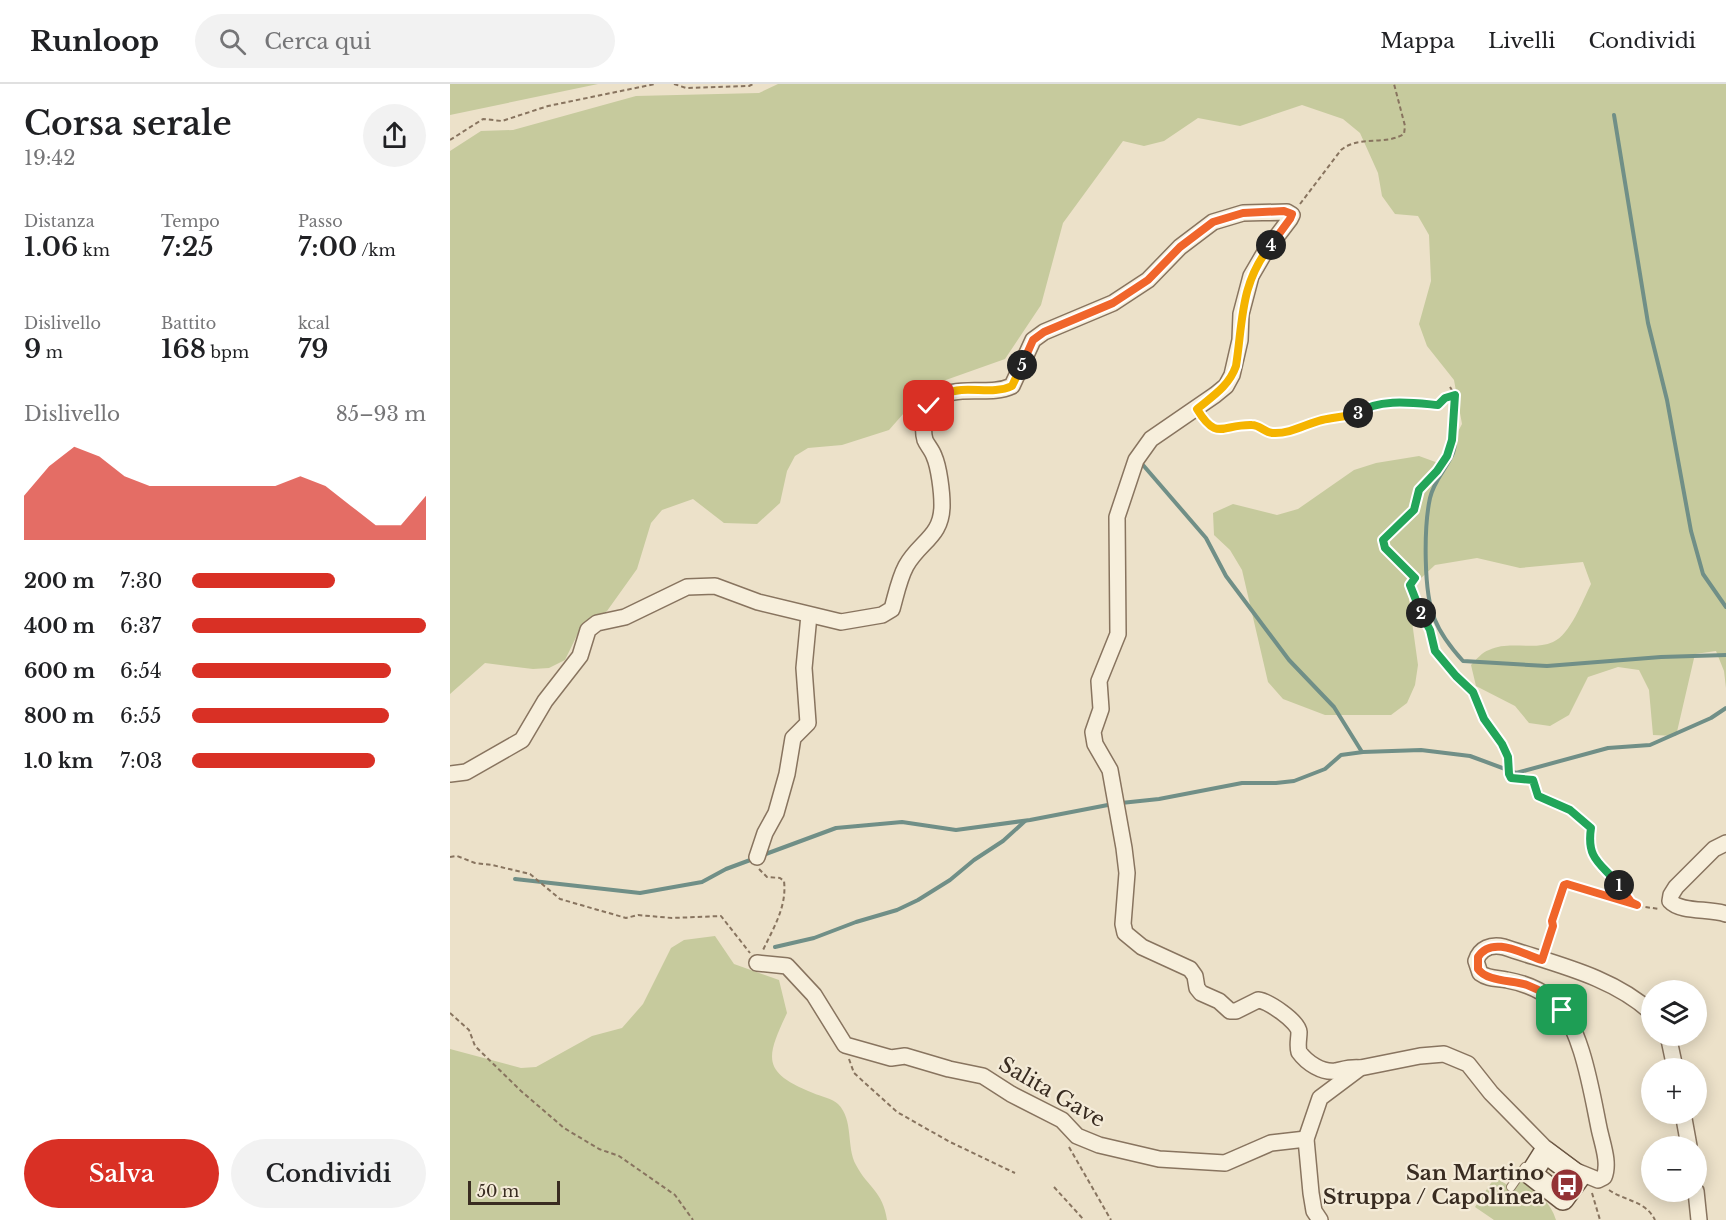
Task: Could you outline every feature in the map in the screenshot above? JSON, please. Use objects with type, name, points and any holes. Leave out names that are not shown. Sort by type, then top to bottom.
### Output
[{"type":"street","points":[[450,774],[466,772],[522,740],[545,701],[580,656],[588,630],[597,623],[625,617],[687,587],[715,586],[758,602],[841,622],[882,615],[891,609],[905,567],[919,548],[936,532],[942,515],[942,499],[935,457],[925,439],[924,421],[929,406],[944,394],[964,389],[1001,391],[1012,386],[1033,340],[1044,332],[1113,303],[1148,280],[1180,247],[1213,222],[1243,213],[1284,211],[1292,214],[1286,226],[1256,265],[1251,276],[1241,314],[1240,340],[1232,375],[1226,386],[1151,440],[1136,460],[1117,518],[1118,634],[1099,681],[1101,709],[1093,732],[1095,744],[1110,770],[1124,848],[1127,873],[1123,924],[1125,933],[1142,947],[1190,969],[1201,993],[1219,1001],[1230,1011],[1236,1011],[1258,1000],[1275,1008],[1297,1027],[1299,1052],[1318,1068],[1329,1071],[1349,1067],[1360,1068],[1444,1054],[1460,1060],[1476,1073],[1491,1093],[1542,1144],[1564,1162],[1588,1177],[1604,1178],[1606,1170],[1590,1083],[1579,1045],[1562,1010],[1551,999],[1526,985],[1484,976],[1477,965],[1478,957],[1483,950],[1498,946],[1603,982],[1626,993],[1641,1005]]},
{"type":"street","points":[[757,857],[765,833],[776,813],[787,774],[793,738],[808,723],[804,668],[809,615]]},
{"type":"street","points":[[1726,843],[1714,849],[1676,887],[1670,901],[1672,904],[1687,909],[1707,909],[1726,914]]},
{"type":"street","points":[[757,963],[787,966],[814,995],[845,1045]]},
{"type":"street","name":"Salita Gave","points":[[845,1045],[873,1054],[891,1058],[905,1056],[983,1076],[1011,1094],[1062,1120],[1077,1136],[1099,1145],[1159,1159],[1225,1163],[1271,1143],[1306,1139]]},
{"type":"street","points":[[1320,1220],[1314,1211],[1312,1202],[1306,1139],[1320,1098],[1360,1068]]},
{"type":"street","points":[[1697,1202],[1699,1220]]},
{"type":"lane","points":[[1511,1187],[1542,1144]]},
{"type":"path","points":[[450,140],[483,119],[502,121],[548,106],[655,84]]},
{"type":"path","points":[[674,84],[686,88],[753,84]]},
{"type":"path","points":[[1292,214],[1335,157],[1348,145],[1357,142],[1395,139],[1404,134],[1405,126],[1394,84]]},
{"type":"path","points":[[1450,387],[1455,395],[1452,440],[1447,456],[1437,471],[1419,490],[1414,510],[1383,540],[1383,543],[1385,548],[1415,578],[1410,585],[1413,596],[1430,630],[1435,651],[1473,692],[1484,719],[1502,744],[1508,757],[1511,778],[1533,780],[1538,796],[1570,810],[1591,828],[1589,840],[1593,857],[1617,882],[1631,902],[1637,905]]},
{"type":"path","points":[[1197,409],[1210,427],[1221,430],[1256,426],[1269,433],[1275,433],[1296,430],[1320,421],[1357,414],[1364,409],[1400,402],[1438,405],[1445,398],[1455,395]]},
{"type":"path","points":[[450,857],[458,856],[475,863],[530,874],[560,899],[626,918],[638,915],[672,918],[721,916],[757,963],[783,907],[786,893],[784,881],[780,878],[767,877],[756,866],[757,857]]},
{"type":"path","points":[[1542,960],[1564,885],[1648,909],[1663,909],[1672,904]]},
{"type":"path","points":[[450,1013],[469,1030],[475,1046],[564,1128],[599,1149],[619,1156],[675,1195],[693,1220]]},
{"type":"path","points":[[845,1045],[854,1073],[897,1112],[950,1142],[1015,1173]]},
{"type":"path","points":[[1064,1140],[1111,1220]]},
{"type":"path","points":[[1588,1177],[1600,1220]]},
{"type":"path","points":[[1588,1177],[1612,1192],[1648,1208],[1655,1220]]},
{"type":"path","points":[[1054,1186],[1084,1220]]},
{"type":"green space","points":[[450,84],[598,84],[450,115]]},
{"type":"green space","points":[[778,84],[1726,84],[1726,688],[1724,671],[1716,651],[1695,654],[1676,736],[1653,735],[1649,690],[1639,670],[1618,667],[1588,677],[1569,715],[1550,726],[1529,723],[1515,706],[1476,686],[1471,665],[1484,652],[1497,647],[1545,645],[1559,638],[1575,616],[1591,584],[1583,562],[1520,568],[1477,558],[1435,565],[1419,580],[1409,600],[1418,665],[1415,685],[1407,703],[1391,715],[1325,715],[1283,699],[1268,682],[1242,570],[1230,550],[1214,535],[1213,513],[1233,504],[1277,515],[1298,509],[1354,470],[1376,463],[1419,456],[1441,464],[1462,424],[1454,380],[1427,346],[1419,324],[1431,281],[1429,235],[1418,216],[1395,214],[1382,196],[1378,173],[1360,133],[1343,119],[1302,105],[1240,126],[1198,118],[1164,141],[1144,146],[1123,141],[1063,223],[1041,305],[1005,359],[943,381],[911,405],[889,430],[842,445],[808,448],[795,456],[787,471],[780,503],[757,524],[724,523],[693,499],[662,510],[651,523],[637,569],[607,611],[580,629],[565,660],[549,668],[533,669],[485,663],[450,694],[450,151],[481,131],[513,130],[636,96],[759,93]]},
{"type":"green space","points":[[715,936],[734,964],[779,980],[787,1013],[772,1053],[776,1070],[784,1078],[833,1101],[843,1110],[853,1158],[882,1202],[887,1220],[450,1220],[450,1049],[521,1068],[536,1067],[592,1036],[622,1028],[643,1004],[671,948],[684,940]]},
{"type":"green space","points":[[1520,1176],[1546,1201],[1556,1220],[1494,1220],[1475,1207],[1495,1177],[1512,1188]]},
{"type":"waterway","points":[[1614,115],[1648,323],[1667,400],[1691,531],[1703,574],[1726,607]]},
{"type":"waterway","points":[[1457,412],[1453,453],[1434,485],[1430,498],[1426,559],[1428,593],[1435,620],[1447,642],[1463,661],[1547,666],[1661,657],[1726,655]]},
{"type":"waterway","points":[[1143,465],[1206,538],[1226,576],[1289,660],[1334,707],[1362,752]]},
{"type":"waterway","points":[[1121,803],[1159,799],[1242,783],[1294,781],[1325,769],[1341,755],[1363,752],[1421,750],[1470,756],[1516,773],[1608,748],[1650,745],[1711,718],[1726,708]]},
{"type":"waterway","points":[[763,855],[836,828],[902,822],[956,830],[1030,820],[1113,804]]},
{"type":"waterway","points":[[775,947],[814,938],[897,910],[918,900],[950,880],[974,860],[1003,841],[1025,821]]},
{"type":"waterway","points":[[515,879],[640,893],[702,882],[726,869],[753,859]]},
{"type":"place","name":"San Martino Struppa / Capolinea","points":[[1567,1185]]},
{"type":"route","points":[[929,406],[944,394],[964,389],[1001,391],[1012,386],[1033,340],[1044,332],[1113,303],[1148,280],[1180,247],[1213,222],[1243,213],[1284,211],[1292,214],[1286,226],[1256,265],[1251,276],[1241,314],[1240,340],[1236,366],[1232,375],[1226,386],[1197,409],[1210,427],[1221,430],[1250,425],[1260,427],[1269,433],[1275,433],[1296,430],[1320,421],[1357,414],[1364,409],[1400,402],[1438,405],[1445,398],[1455,395],[1452,440],[1447,456],[1437,471],[1419,490],[1414,510],[1383,540],[1383,543],[1385,548],[1415,578],[1416,580],[1410,585],[1413,596],[1430,630],[1435,651],[1473,692],[1484,719],[1502,744],[1508,757],[1511,778],[1513,780],[1525,778],[1533,780],[1538,796],[1570,810],[1591,828],[1589,840],[1593,857],[1617,882],[1631,902],[1637,905],[1567,884],[1562,889],[1542,960],[1498,946],[1490,947],[1479,953],[1476,961],[1480,973],[1484,976],[1526,985],[1551,999],[1562,1010]]}]
